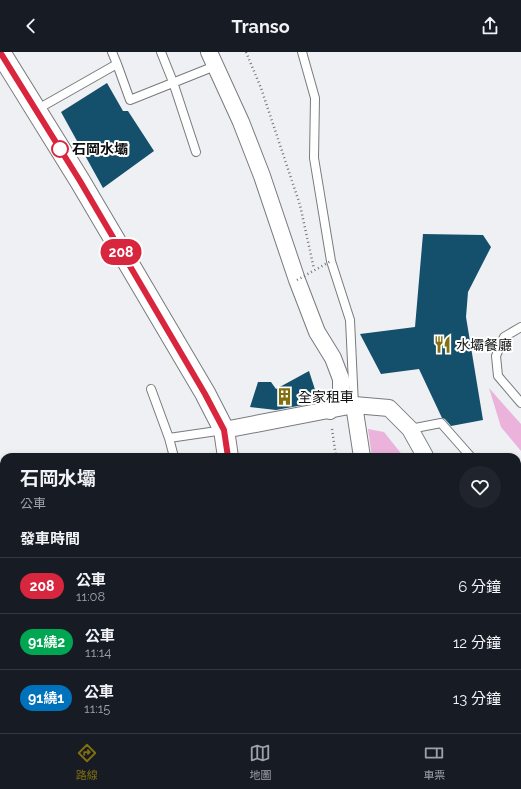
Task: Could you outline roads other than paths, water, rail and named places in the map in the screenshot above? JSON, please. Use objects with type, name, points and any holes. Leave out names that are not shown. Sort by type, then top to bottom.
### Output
[{"type":"street","points":[[0,52],[80,181],[169,330],[224,430],[227,453]]},
{"type":"street","points":[[212,59],[241,122],[262,176],[297,280],[317,332],[333,358],[341,379],[341,390],[330,411]]},
{"type":"street","points":[[224,430],[330,411],[354,405],[389,408],[410,429],[424,453]]},
{"type":"street","points":[[354,405],[361,453]]},
{"type":"lane","points":[[112,52],[130,100],[173,82],[212,59]]},
{"type":"lane","points":[[161,52],[173,82],[196,152]]},
{"type":"lane","points":[[302,52],[315,98],[314,158],[331,261],[350,320],[354,405]]},
{"type":"lane","points":[[35,110],[117,64]]},
{"type":"lane","points":[[521,327],[504,337],[496,356],[498,376],[521,402]]},
{"type":"lane","points":[[151,389],[173,453]]},
{"type":"lane","points":[[410,429],[441,424],[467,453]]},
{"type":"lane","points":[[169,438],[224,430]]},
{"type":"place","name":"石岡水壩","points":[[60,149]]},
{"type":"place","name":"水壩餐廳","points":[[443,345]]},
{"type":"place","name":"全家租車","points":[[285,397]]}]
